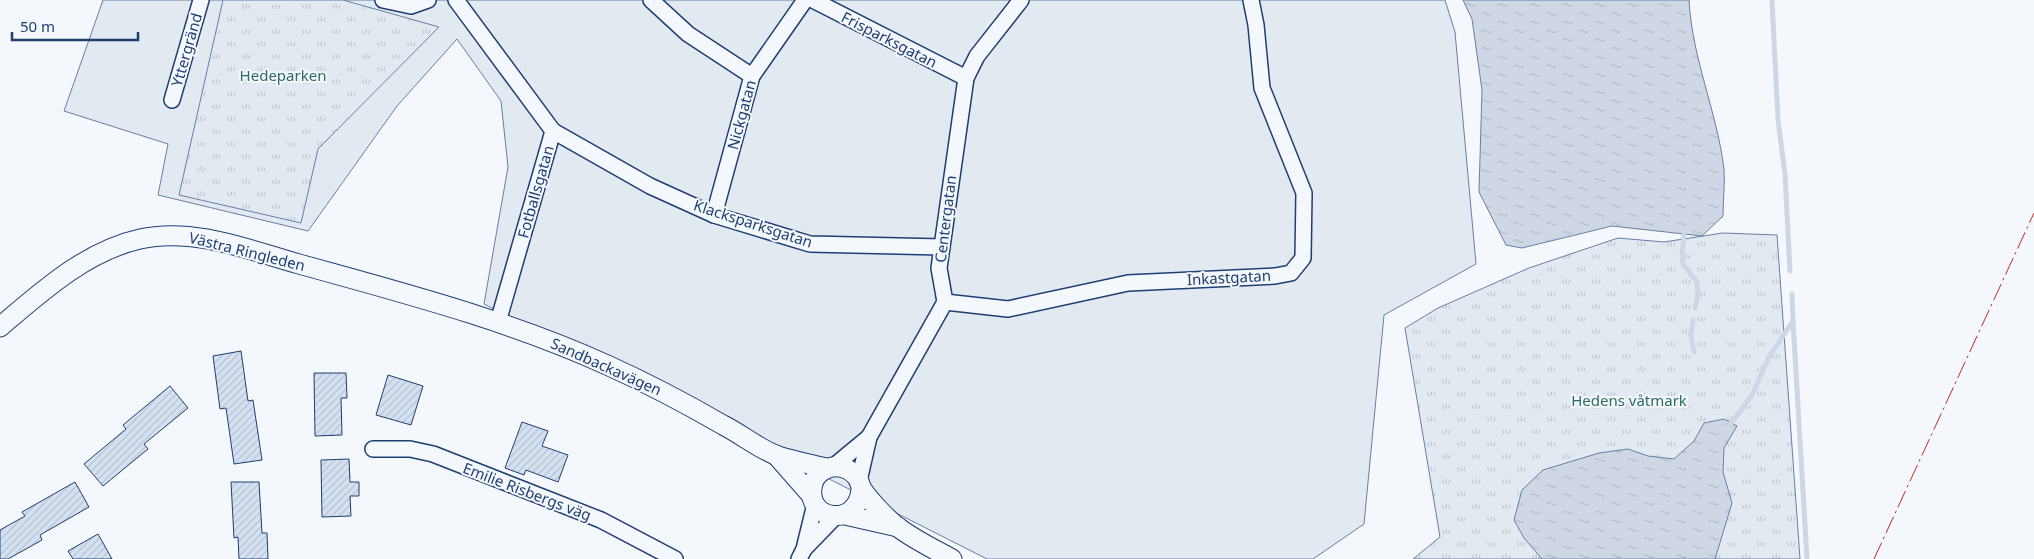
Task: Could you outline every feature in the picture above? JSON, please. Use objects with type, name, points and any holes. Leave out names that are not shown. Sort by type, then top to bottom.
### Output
[{"type":"street","name":"Yttergränd","points":[[172,100],[201,0]]},
{"type":"street","points":[[383,0],[411,6],[428,0]]},
{"type":"street","name":"Fotballsgatan","points":[[456,0],[553,131],[498,322]]},
{"type":"street","points":[[651,0],[688,34],[752,76]]},
{"type":"street","name":"Nickgatan","points":[[714,215],[752,76],[805,0]]},
{"type":"street","name":"Frisparksgatan","points":[[814,0],[966,78]]},
{"type":"street","name":"Centergatan","points":[[945,302],[939,268],[966,78],[977,56],[1021,0]]},
{"type":"street","name":"Inkastgatan","points":[[945,302],[1008,309],[1128,282],[1274,276],[1291,273],[1303,258],[1304,193],[1262,88],[1256,25],[1251,0]]},
{"type":"street","name":"Klacksparksgatan","points":[[553,131],[650,186],[714,215],[810,244],[942,247]]},
{"type":"street","name":"Västra Ringleden","points":[[0,326],[72,270],[99,254],[126,243],[157,237],[194,237],[237,246],[426,300]]},
{"type":"street","name":"Sandbackavägen","points":[[426,300],[498,322],[606,364],[663,392],[776,455],[830,467]]},
{"type":"street","points":[[801,554],[840,516],[858,504],[869,437],[945,302]]},
{"type":"street","points":[[801,554],[813,500],[815,479],[869,437]]},
{"type":"street","name":"Emilie Risbergs väg","points":[[373,449],[410,448],[433,454],[601,520],[675,559]]},
{"type":"street","name":"Sandbackavägen","points":[[776,455],[813,500]]},
{"type":"street","points":[[830,467],[849,470],[898,527],[952,559]]},
{"type":"street","points":[[813,500],[828,515],[898,527]]},
{"type":"green space","points":[[103,0],[1445,0],[1455,32],[1476,264],[1384,315],[1364,524],[1313,559],[987,559],[484,304],[508,167],[501,101],[457,39],[397,106],[308,231],[158,195],[168,144],[64,111]]},
{"type":"green space","name":"Hedeparken","points":[[223,0],[343,0],[439,27],[318,149],[301,223],[179,195]]},
{"type":"green space","name":"Hedens våtmark","points":[[1723,233],[1777,235],[1800,559],[1413,559],[1440,537],[1405,328],[1438,308],[1529,268],[1618,238],[1664,242]]},
{"type":"water","points":[[1463,0],[1689,0],[1695,43],[1721,148],[1724,169],[1723,216],[1702,236],[1612,226],[1522,248],[1506,245],[1479,192],[1482,90],[1472,19]]},
{"type":"water","points":[[1724,419],[1737,426],[1724,448],[1723,472],[1732,503],[1715,559],[1542,559],[1524,538],[1514,520],[1522,490],[1543,470],[1599,453],[1628,449],[1648,456],[1674,459],[1694,441],[1704,423]]},
{"type":"building","points":[[241,351],[248,401],[253,400],[262,460],[234,464],[226,408],[220,409],[213,356]]},
{"type":"building","points":[[314,373],[346,373],[347,398],[341,398],[342,435],[315,436]]},
{"type":"building","points":[[388,375],[423,386],[411,425],[376,415]]},
{"type":"building","points":[[170,386],[188,408],[144,444],[148,449],[103,486],[84,464],[126,429],[123,425]]},
{"type":"building","points":[[522,422],[548,431],[542,446],[568,455],[558,482],[526,470],[524,475],[505,468]]},
{"type":"building","points":[[349,459],[350,482],[359,482],[359,496],[350,496],[351,516],[322,517],[321,460]]},
{"type":"building","points":[[75,482],[89,507],[40,535],[42,540],[8,559],[0,559],[0,530],[25,516],[22,512]]},
{"type":"building","points":[[231,482],[259,482],[262,533],[267,533],[268,559],[239,559],[238,537],[234,538]]},
{"type":"building","points":[[98,534],[112,559],[73,559],[68,551]]},
{"type":"waterway","points":[[1772,0],[1778,120],[1785,174],[1790,271]]},
{"type":"waterway","points":[[1684,234],[1683,264],[1697,282],[1698,294],[1695,308]]},
{"type":"waterway","points":[[1729,426],[1752,395],[1769,357],[1793,321],[1792,294]]},
{"type":"waterway","points":[[1693,320],[1691,336],[1694,352]]},
{"type":"waterway","points":[[1793,321],[1807,559]]},
{"type":"power","points":[[1874,559],[2034,213]]}]
